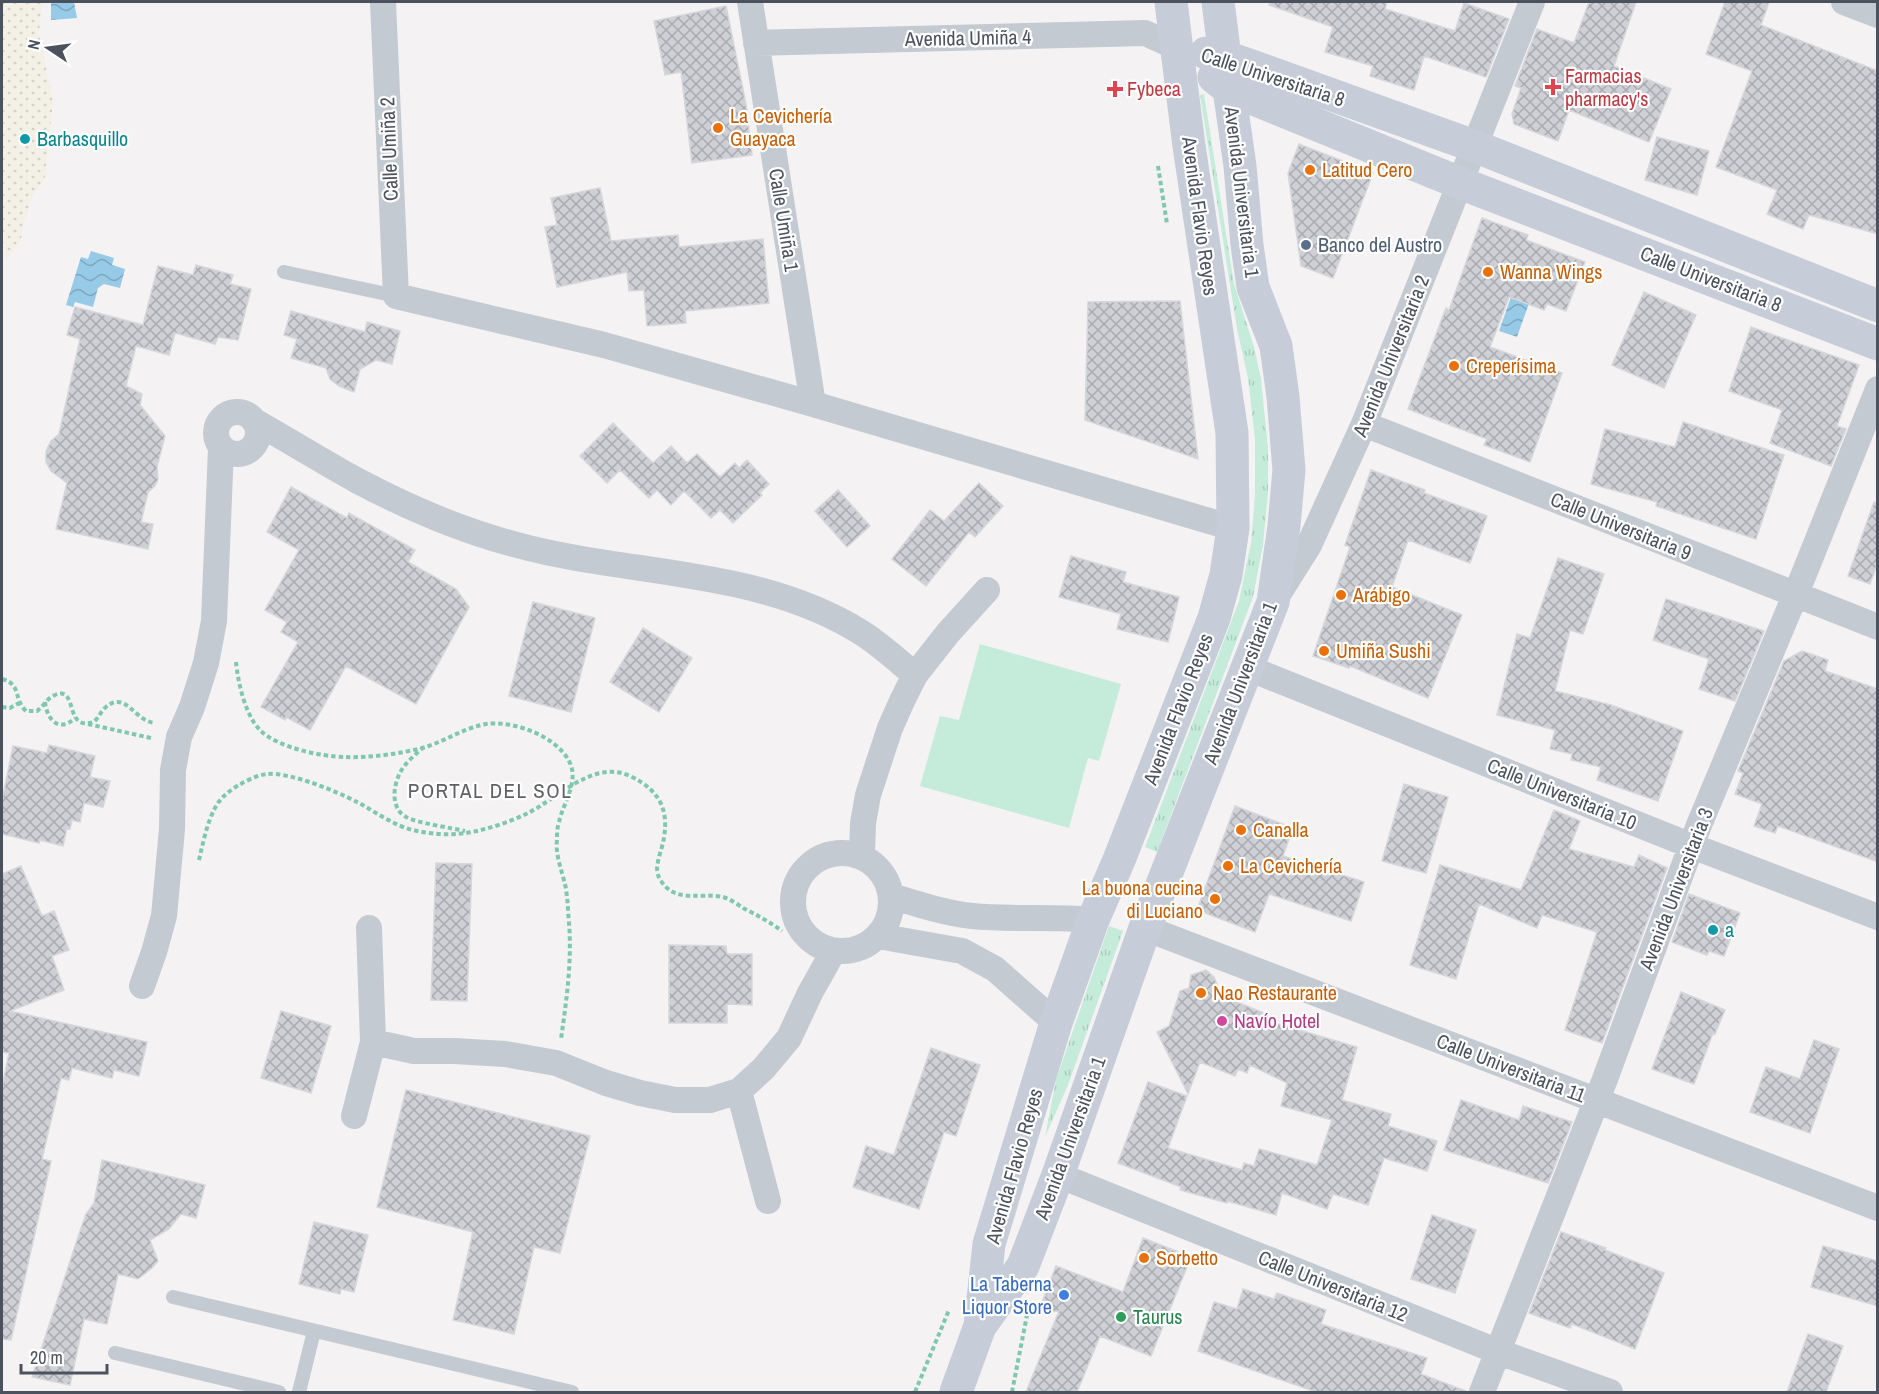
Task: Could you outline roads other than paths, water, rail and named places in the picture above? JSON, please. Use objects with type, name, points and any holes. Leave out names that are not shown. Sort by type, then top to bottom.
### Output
[{"type":"main road","name":"Avenida Flavio Reyes","points":[[956,1392],[980,1326],[990,1244],[1056,1023],[1093,920],[1119,860],[1214,618],[1226,575],[1233,528],[1232,433],[1189,146],[1171,2]]},
{"type":"main road","name":"Avenida Universitaria 1","points":[[980,1326],[1023,1266],[1146,928],[1273,602],[1289,470],[1283,396],[1276,346],[1254,287],[1247,245],[1240,166],[1218,2]]},
{"type":"main road","name":"Calle Universitaria 8","points":[[1178,48],[1226,57],[1474,146],[1878,306]]},
{"type":"main road","name":"Calle Universitaria 8","points":[[1178,48],[1229,89],[1460,183],[1878,344]]},
{"type":"main road","points":[[1685,269],[1700,235]]},
{"type":"street","name":"Calle Umiña 2","points":[[383,2],[396,296]]},
{"type":"street","name":"Calle Umiña 1","points":[[750,2],[813,404]]},
{"type":"street","name":"Avenida Universitaria 2","points":[[1273,602],[1309,545],[1364,424],[1532,2]]},
{"type":"street","points":[[1844,2],[1878,15]]},
{"type":"street","name":"Avenida Umiña 4","points":[[756,43],[1145,33],[1178,48]]},
{"type":"street","points":[[396,296],[604,345],[1233,528]]},
{"type":"street","name":"Avenida Universitaria 3","points":[[1482,1392],[1596,1101],[1692,846],[1878,389]]},
{"type":"street","points":[[142,986],[164,915],[172,829],[173,770],[179,736],[192,707],[206,663],[214,621],[221,448],[216,435],[219,422],[231,413],[245,413],[256,422],[359,481],[447,522],[490,537],[543,551],[736,584],[788,598],[861,632],[915,675]]},
{"type":"street","name":"Calle Universitaria 9","points":[[1364,424],[1878,627]]},
{"type":"street","points":[[862,856],[863,824],[868,795],[890,728],[915,675],[948,633],[987,590]]},
{"type":"street","name":"Calle Universitaria 10","points":[[1248,668],[1692,846],[1878,917]]},
{"type":"street","points":[[833,853],[862,856],[878,868],[889,886],[891,896],[886,924],[878,936],[865,946],[849,951],[833,951],[812,942],[801,932],[792,905],[799,877],[819,858],[833,853]]},
{"type":"street","points":[[891,896],[971,916],[1093,920]]},
{"type":"street","points":[[962,951],[971,916]]},
{"type":"street","points":[[354,1116],[373,1042],[369,928]]},
{"type":"street","name":"Calle Universitaria 11","points":[[1146,928],[1878,1208]]},
{"type":"street","points":[[878,936],[962,951],[995,969],[1056,1023]]},
{"type":"street","points":[[373,1042],[414,1051],[505,1054],[556,1063],[606,1083],[640,1093],[675,1100],[710,1100],[739,1091],[764,1068],[789,1038],[833,951]]},
{"type":"street","points":[[739,1091],[768,1201]]},
{"type":"street","name":"Calle Universitaria 12","points":[[1058,1175],[1498,1352],[1610,1392]]},
{"type":"lane","points":[[284,272],[396,296]]},
{"type":"lane","points":[[173,1297],[572,1392]]},
{"type":"lane","points":[[299,1392],[314,1331]]},
{"type":"lane","points":[[115,1353],[279,1392]]},
{"type":"water","points":[[51,2],[74,2],[77,18],[51,20]]},
{"type":"water","points":[[91,251],[114,258],[112,265],[125,269],[120,288],[104,284],[98,288],[93,307],[75,302],[73,307],[66,305],[81,257],[88,259]]},
{"type":"water","points":[[1523,263],[1532,295],[1517,337],[1499,331]]},
{"type":"place","name":"Farmacias pharmacy's","points":[[1553,87]]},
{"type":"place","name":"Fybeca","points":[[1115,89]]},
{"type":"place","name":"La Cevichería Guayaca","points":[[718,128]]},
{"type":"place","name":"Barbasquillo","points":[[25,139]]},
{"type":"place","name":"Latitud Cero","points":[[1310,170]]},
{"type":"place","name":"Banco del Austro","points":[[1306,245]]},
{"type":"place","name":"Wanna Wings","points":[[1488,272]]},
{"type":"place","name":"Creperísima","points":[[1454,366]]},
{"type":"place","name":"Arábigo","points":[[1341,595]]},
{"type":"place","name":"Umiña Sushi","points":[[1324,651]]},
{"type":"place","name":"Canalla","points":[[1241,830]]},
{"type":"place","name":"La Cevichería","points":[[1228,866]]},
{"type":"place","name":"La buona cucina di Luciano","points":[[1215,899]]},
{"type":"place","name":"a","points":[[1713,930]]},
{"type":"place","name":"Nao Restaurante","points":[[1201,993]]},
{"type":"place","name":"Navío Hotel","points":[[1222,1021]]},
{"type":"place","name":"Sorbetto","points":[[1144,1258]]},
{"type":"place","name":"La Taberna Liquor Store","points":[[1064,1295]]},
{"type":"place","name":"Taurus","points":[[1121,1317]]},
{"type":"district","name":"PORTAL DEL SOL","points":[[490,791]]}]
